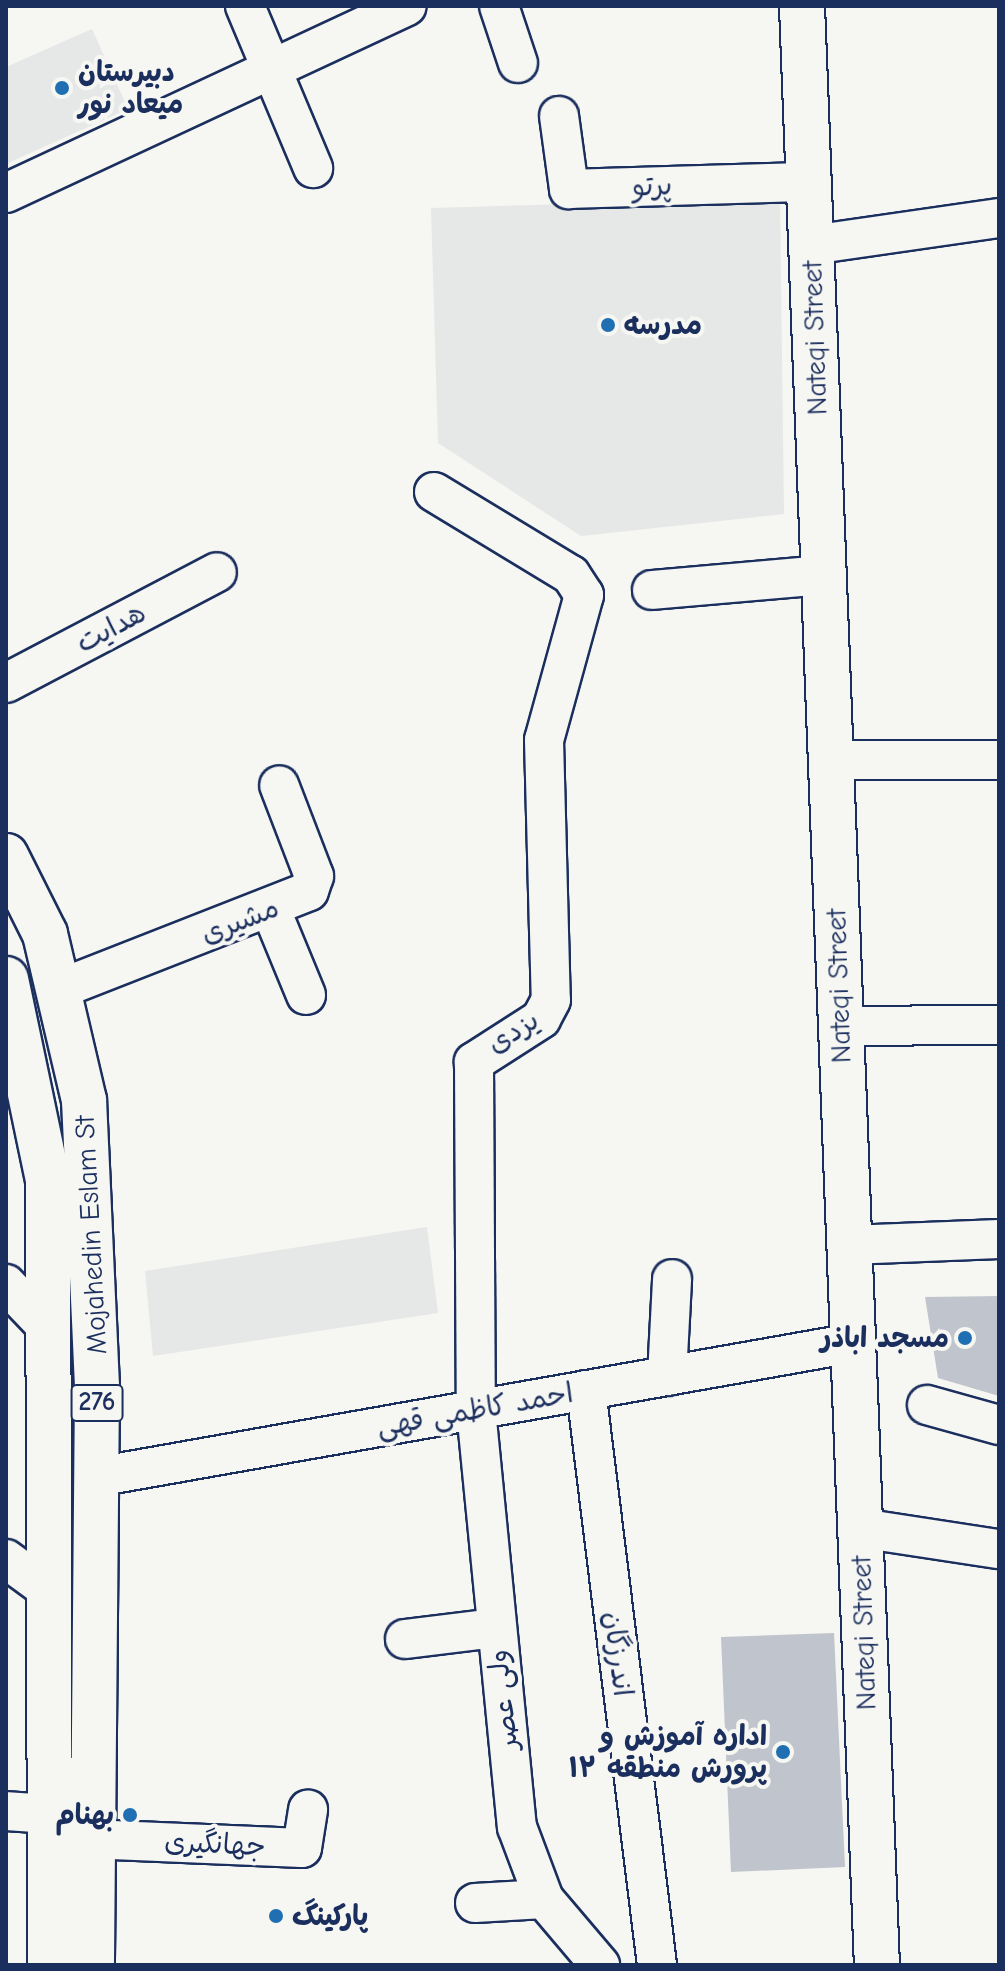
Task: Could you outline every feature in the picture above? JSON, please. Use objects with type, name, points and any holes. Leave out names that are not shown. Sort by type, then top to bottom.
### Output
[{"type":"main road","name":"Nateqi Street","points":[[802,6],[877,1965]]},
{"type":"main road","name":"Mojahedin Eslam St","points":[[6,856],[62,988],[84,1100],[92,1203],[96,1477],[88,1839],[92,1965]]},
{"type":"main road","name":"Mojahedin Eslam St","points":[[7,987],[48,1180],[47,1589],[26,1812],[50,1965]]},
{"type":"street","points":[[245,6],[313,168]]},
{"type":"street","points":[[6,193],[407,6]]},
{"type":"street","points":[[499,6],[518,63]]},
{"type":"street","name":"پرتو","points":[[559,116],[569,189],[809,182]]},
{"type":"street","points":[[811,245],[999,218]]},
{"type":"street","name":"یزدی","points":[[434,492],[576,580],[581,612],[544,740],[551,1000],[541,1019],[474,1062],[476,1410]]},
{"type":"street","name":"هدایت","points":[[6,683],[217,572]]},
{"type":"street","points":[[652,590],[824,575]]},
{"type":"street","points":[[831,760],[999,760]]},
{"type":"street","name":"مشیری","points":[[62,988],[303,897],[314,876],[279,785]]},
{"type":"street","points":[[271,910],[306,995]]},
{"type":"street","points":[[841,1026],[999,1025]]},
{"type":"street","points":[[849,1245],[999,1239]]},
{"type":"street","points":[[667,1376],[672,1279]]},
{"type":"street","points":[[6,1284],[50,1330]]},
{"type":"street","name":"احمد کاظمی قهی","points":[[96,1477],[853,1343]]},
{"type":"street","name":"اندرزگان","points":[[586,1390],[657,1965]]},
{"type":"street","points":[[927,1405],[999,1425]]},
{"type":"street","name":"ولی عصر","points":[[476,1410],[495,1628],[517,1827],[544,1899],[600,1965]]},
{"type":"street","points":[[860,1528],[998,1549]]},
{"type":"street","points":[[6,1559],[47,1589]]},
{"type":"street","points":[[405,1639],[495,1628]]},
{"type":"street","name":"جهانگیری","points":[[88,1839],[302,1848],[308,1809]]},
{"type":"street","points":[[475,1903],[544,1899]]},
{"type":"shaded area","name":"دبیرستان میعاد نور","points":[[92,29],[128,109],[6,164],[6,67]]},
{"type":"shaded area","name":"مدرسه","points":[[780,198],[784,514],[581,536],[438,443],[431,208]]},
{"type":"shaded area","points":[[427,1227],[438,1313],[153,1356],[145,1271]]},
{"type":"building","name":"مسجد اباذر","points":[[999,1296],[999,1396],[938,1378],[925,1297]]},
{"type":"building","name":"اداره آموزش و پرورش منطقه ۱۲","points":[[834,1633],[845,1867],[731,1872],[721,1637]]},
{"type":"place","name":"دبیرستان میعاد نور","points":[[62,88]]},
{"type":"place","name":"مدرسه","points":[[608,325]]},
{"type":"place","name":"مسجد اباذر","points":[[965,1338]]},
{"type":"place","name":"اداره آموزش و پرورش منطقه ۱۲","points":[[783,1752]]},
{"type":"place","name":"بهنام","points":[[130,1815]]},
{"type":"place","name":"پارکینگ","points":[[276,1916]]}]
